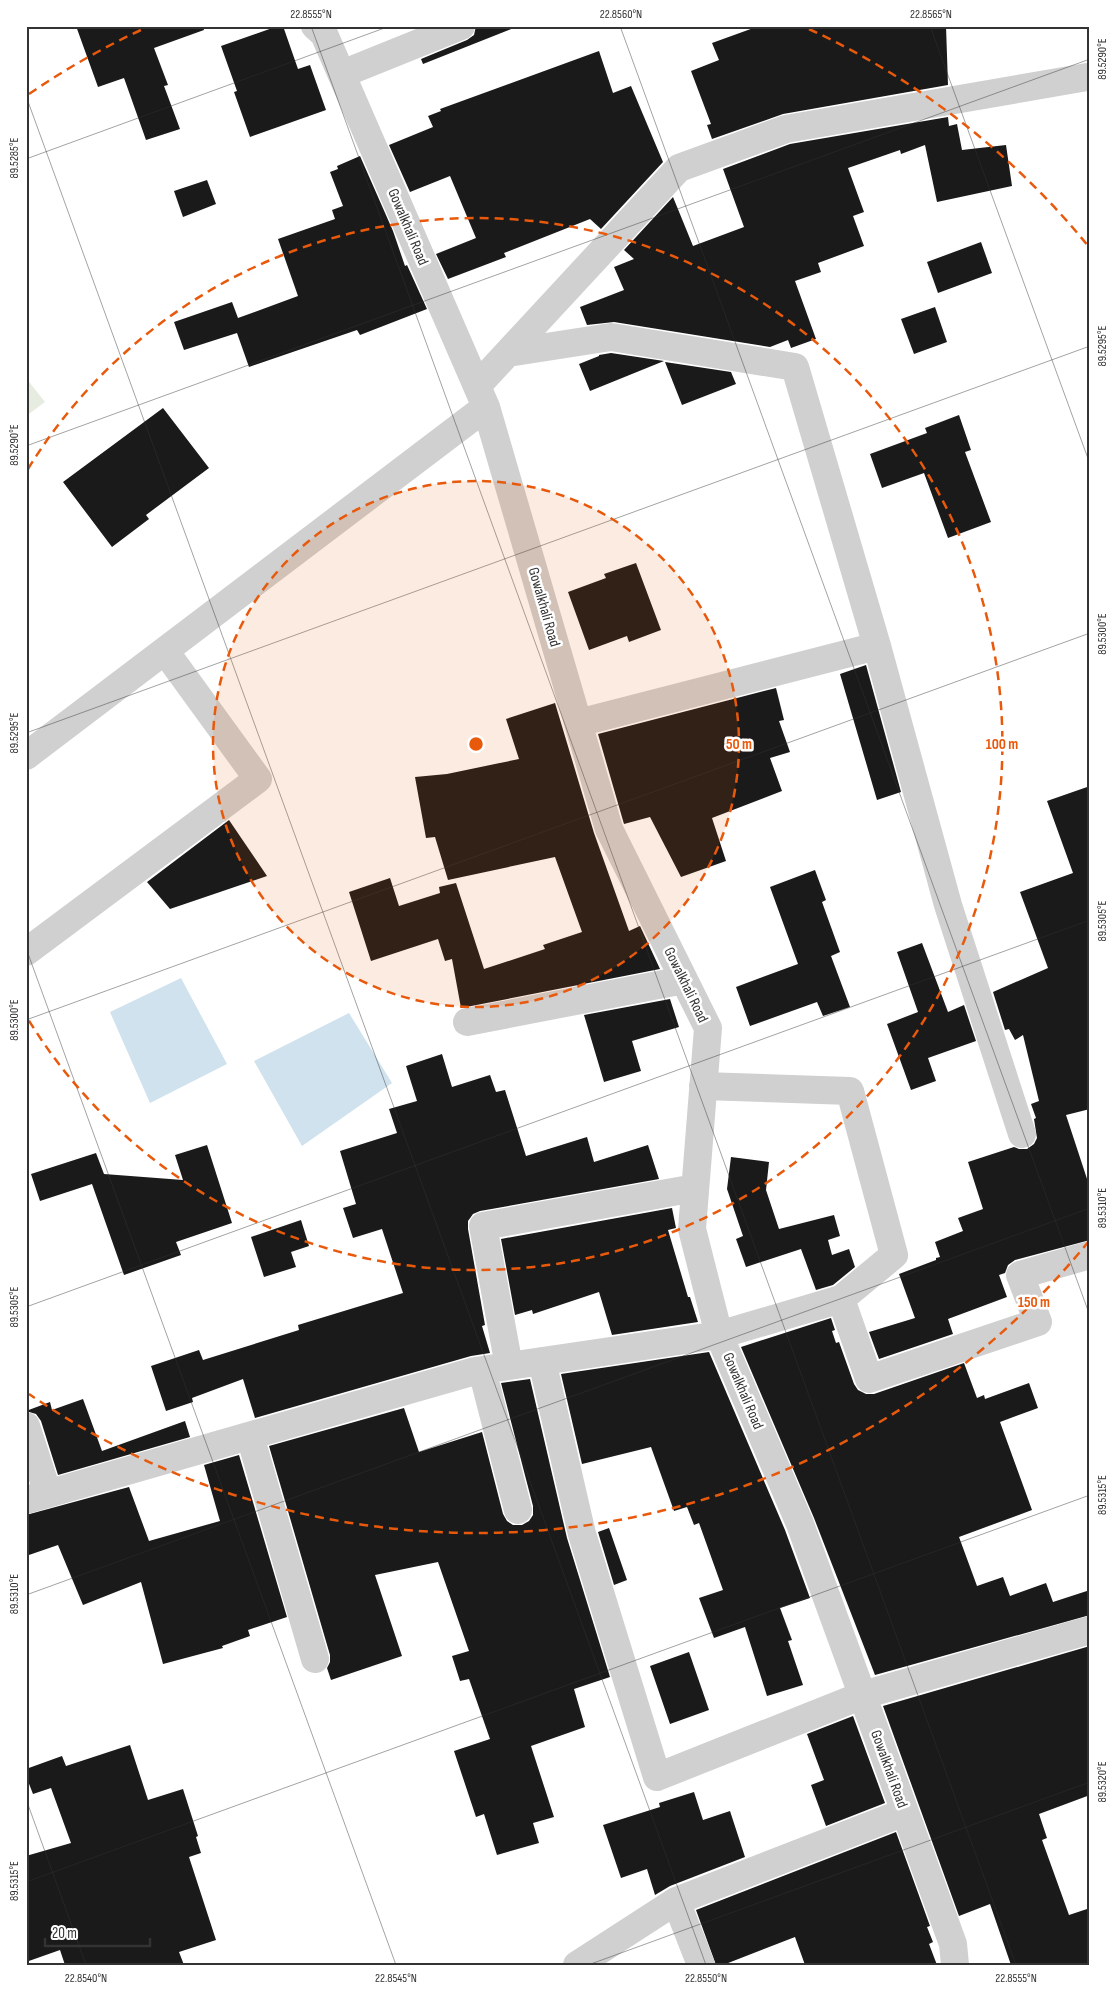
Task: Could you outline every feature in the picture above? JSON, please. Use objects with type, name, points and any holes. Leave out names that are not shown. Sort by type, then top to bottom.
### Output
[{"type":"street","name":"Gowalkhali Road","points":[[315,26],[324,34],[482,396],[609,829],[708,1028],[692,1229],[719,1335],[800,1524],[953,1944],[955,1965]]},
{"type":"street","points":[[342,74],[461,26]]},
{"type":"street","points":[[26,756],[165,651],[482,396],[508,353],[680,168],[786,129],[1087,77]]},
{"type":"street","points":[[508,353],[611,337],[795,367],[877,646],[948,905],[1022,1134]]},
{"type":"street","points":[[578,724],[877,646]]},
{"type":"street","points":[[26,952],[258,778],[165,651]]},
{"type":"street","points":[[467,1022],[684,980]]},
{"type":"street","points":[[26,1426],[37,1497],[482,1370],[719,1335],[841,1299],[894,1255],[850,1091],[703,1086]]},
{"type":"street","points":[[509,1366],[483,1226],[695,1188]]},
{"type":"street","points":[[841,1299],[869,1379],[1038,1322],[1020,1275],[1090,1255]]},
{"type":"street","points":[[542,1361],[582,1534],[657,1777],[863,1695],[1090,1630]]},
{"type":"street","points":[[482,1370],[518,1510]]},
{"type":"street","points":[[250,1436],[315,1659]]},
{"type":"street","points":[[577,1965],[676,1901],[905,1812]]},
{"type":"street","points":[[676,1901],[701,1965]]},
{"type":"shaded area","points":[[26,378],[45,402],[26,416]]},
{"type":"water","points":[[181,978],[227,1064],[150,1103],[110,1012]]},
{"type":"water","points":[[349,1013],[392,1083],[302,1146],[254,1061]]},
{"type":"building","points":[[76,26],[203,26],[204,30],[154,48],[168,85],[164,86],[180,129],[146,140],[124,78],[98,87]]},
{"type":"building","points":[[278,26],[283,26],[298,69],[310,65],[326,110],[250,137],[234,92],[237,91],[221,46]]},
{"type":"building","points":[[476,26],[514,26],[514,28],[423,64],[421,59],[467,40],[474,35]]},
{"type":"building","points":[[759,26],[946,26],[948,85],[783,114],[712,139],[707,125],[711,124],[691,71],[719,60],[712,43]]},
{"type":"building","points":[[599,51],[613,93],[631,86],[663,162],[601,229],[590,219],[504,253],[506,257],[448,279],[436,254],[476,238],[450,176],[410,192],[389,145],[433,127],[428,116],[441,111],[440,109]]},
{"type":"building","points":[[948,117],[949,126],[957,124],[962,150],[1006,145],[1012,186],[937,202],[925,145],[901,154],[900,150],[848,168],[864,212],[853,216],[864,246],[818,263],[821,272],[795,281],[816,339],[791,348],[788,340],[770,347],[614,322],[587,325],[580,307],[624,290],[614,267],[634,259],[624,250],[673,197],[693,246],[744,227],[723,169],[790,144]]},
{"type":"building","points":[[360,156],[393,231],[405,266],[407,265],[427,309],[360,335],[357,330],[249,367],[237,333],[184,350],[174,322],[232,302],[238,318],[298,296],[278,239],[335,219],[332,210],[343,206],[330,172],[338,169],[337,166]]},
{"type":"building","points":[[207,180],[216,204],[183,217],[174,191]]},
{"type":"building","points":[[981,242],[992,273],[938,293],[927,262]]},
{"type":"building","points":[[935,307],[947,342],[914,354],[901,319]]},
{"type":"building","points":[[611,353],[664,361],[590,391],[579,364],[599,355]]},
{"type":"building","points":[[665,362],[731,372],[736,384],[682,405]]},
{"type":"building","points":[[163,408],[209,468],[146,515],[149,519],[112,547],[63,482]]},
{"type":"building","points":[[959,415],[971,450],[965,452],[991,522],[948,538],[924,473],[882,488],[870,454],[927,433],[925,428]]},
{"type":"building","points":[[636,563],[661,630],[629,642],[627,636],[589,650],[568,592],[606,578],[604,574]]},
{"type":"building","points":[[866,665],[901,792],[877,800],[840,674]]},
{"type":"building","points":[[776,688],[784,720],[779,721],[790,752],[770,758],[782,791],[712,818],[726,861],[681,877],[650,817],[624,824],[598,734]]},
{"type":"building","points":[[555,703],[594,833],[629,931],[640,926],[660,969],[461,1008],[452,959],[445,961],[438,939],[371,961],[349,892],[390,878],[399,906],[440,893],[439,887],[456,883],[484,969],[545,949],[543,945],[582,932],[555,857],[448,880],[435,837],[426,838],[415,777],[447,774],[519,759],[506,719]]},
{"type":"building","points":[[1090,786],[1090,1109],[1066,1115],[1090,1188],[1090,1240],[1015,1260],[1008,1265],[1005,1273],[999,1275],[1007,1297],[948,1319],[953,1334],[879,1359],[869,1332],[915,1318],[899,1274],[940,1257],[935,1242],[963,1231],[958,1218],[983,1209],[968,1162],[1014,1147],[1027,1149],[1034,1144],[1037,1138],[1034,1119],[1036,1118],[1031,1104],[1039,1101],[1023,1035],[1015,1040],[1009,1029],[1005,1030],[993,992],[1048,968],[1020,892],[1073,873],[1047,801]]},
{"type":"building","points":[[229,820],[267,876],[170,909],[147,882]]},
{"type":"building","points":[[815,870],[826,900],[822,902],[840,952],[831,956],[850,1007],[823,1016],[817,1002],[750,1026],[736,987],[798,964],[770,887]]},
{"type":"building","points":[[922,943],[948,1012],[964,1005],[976,1041],[928,1058],[936,1081],[911,1090],[887,1024],[918,1012],[897,952]]},
{"type":"building","points":[[670,999],[679,1027],[632,1041],[641,1071],[604,1082],[584,1015]]},
{"type":"building","points":[[442,1054],[452,1087],[490,1075],[496,1092],[505,1090],[526,1156],[587,1137],[594,1162],[648,1145],[659,1179],[480,1211],[473,1214],[468,1221],[468,1229],[485,1325],[482,1326],[490,1353],[471,1356],[255,1418],[243,1379],[192,1398],[193,1402],[166,1411],[151,1366],[199,1350],[203,1360],[299,1330],[298,1325],[403,1293],[382,1229],[353,1238],[343,1208],[356,1204],[340,1151],[397,1133],[389,1109],[417,1101],[406,1066]]},
{"type":"building","points":[[207,1145],[232,1223],[176,1242],[181,1255],[124,1275],[92,1184],[40,1201],[31,1174],[96,1153],[104,1174],[183,1180],[175,1155]]},
{"type":"building","points":[[731,1157],[769,1162],[766,1190],[779,1229],[834,1215],[840,1236],[828,1240],[832,1255],[849,1249],[855,1267],[833,1285],[816,1290],[801,1249],[746,1267],[736,1239],[743,1236],[727,1189]]},
{"type":"building","points":[[672,1208],[676,1228],[668,1230],[688,1297],[690,1297],[698,1322],[612,1335],[599,1292],[533,1314],[532,1310],[515,1315],[501,1239]]},
{"type":"building","points":[[301,1220],[309,1246],[291,1252],[296,1267],[264,1277],[251,1237]]},
{"type":"building","points":[[831,1318],[835,1330],[832,1331],[836,1343],[839,1342],[854,1384],[858,1390],[866,1394],[874,1394],[964,1363],[977,1398],[984,1395],[985,1399],[1029,1383],[1038,1408],[1000,1422],[1032,1510],[959,1537],[977,1586],[1003,1577],[1010,1596],[1046,1583],[1053,1602],[1090,1590],[1090,1615],[875,1675],[814,1518],[741,1347]]},
{"type":"building","points":[[709,1352],[785,1530],[810,1598],[780,1608],[792,1640],[788,1641],[803,1685],[767,1696],[745,1627],[714,1638],[699,1598],[723,1590],[699,1523],[694,1525],[687,1507],[674,1511],[651,1447],[582,1464],[561,1374]]},
{"type":"building","points":[[530,1379],[567,1538],[610,1677],[574,1689],[585,1727],[531,1746],[554,1817],[533,1823],[539,1843],[497,1855],[484,1814],[476,1817],[454,1751],[490,1739],[469,1679],[460,1681],[452,1656],[469,1651],[438,1562],[375,1575],[402,1656],[331,1680],[327,1668],[330,1662],[330,1655],[269,1446],[404,1408],[419,1452],[482,1432],[503,1514],[507,1521],[513,1525],[522,1525],[529,1521],[533,1515],[533,1506],[501,1383]]},
{"type":"building","points":[[83,1399],[102,1451],[185,1421],[190,1437],[58,1475],[41,1421],[36,1414],[26,1411],[50,1402],[52,1410]]},
{"type":"building","points":[[239,1455],[287,1617],[248,1630],[250,1636],[222,1646],[223,1648],[163,1664],[141,1582],[83,1605],[58,1545],[26,1556],[26,1515],[129,1487],[149,1541],[220,1521],[204,1465]]},
{"type":"building","points":[[609,1528],[627,1580],[614,1585],[598,1532]]},
{"type":"building","points":[[1090,1646],[1090,1795],[1039,1814],[1047,1838],[1042,1840],[1069,1915],[1090,1908],[1090,1965],[1011,1965],[990,1904],[959,1916],[883,1706]]},
{"type":"building","points":[[689,1652],[709,1710],[670,1724],[650,1666]]},
{"type":"building","points":[[853,1716],[885,1803],[826,1826],[811,1785],[824,1780],[807,1734]]},
{"type":"building","points":[[130,1745],[148,1800],[183,1789],[198,1836],[196,1837],[201,1853],[189,1857],[216,1940],[179,1952],[184,1965],[65,1965],[60,1950],[26,1962],[26,1856],[71,1843],[51,1788],[33,1794],[26,1776],[26,1769],[62,1756],[66,1766]]},
{"type":"building","points":[[694,1792],[703,1820],[730,1811],[745,1857],[670,1886],[655,1895],[647,1869],[621,1878],[603,1825],[660,1807],[659,1803]]},
{"type":"building","points":[[896,1832],[930,1926],[927,1927],[933,1942],[929,1944],[937,1965],[805,1965],[795,1937],[723,1965],[716,1965],[696,1910]]}]
